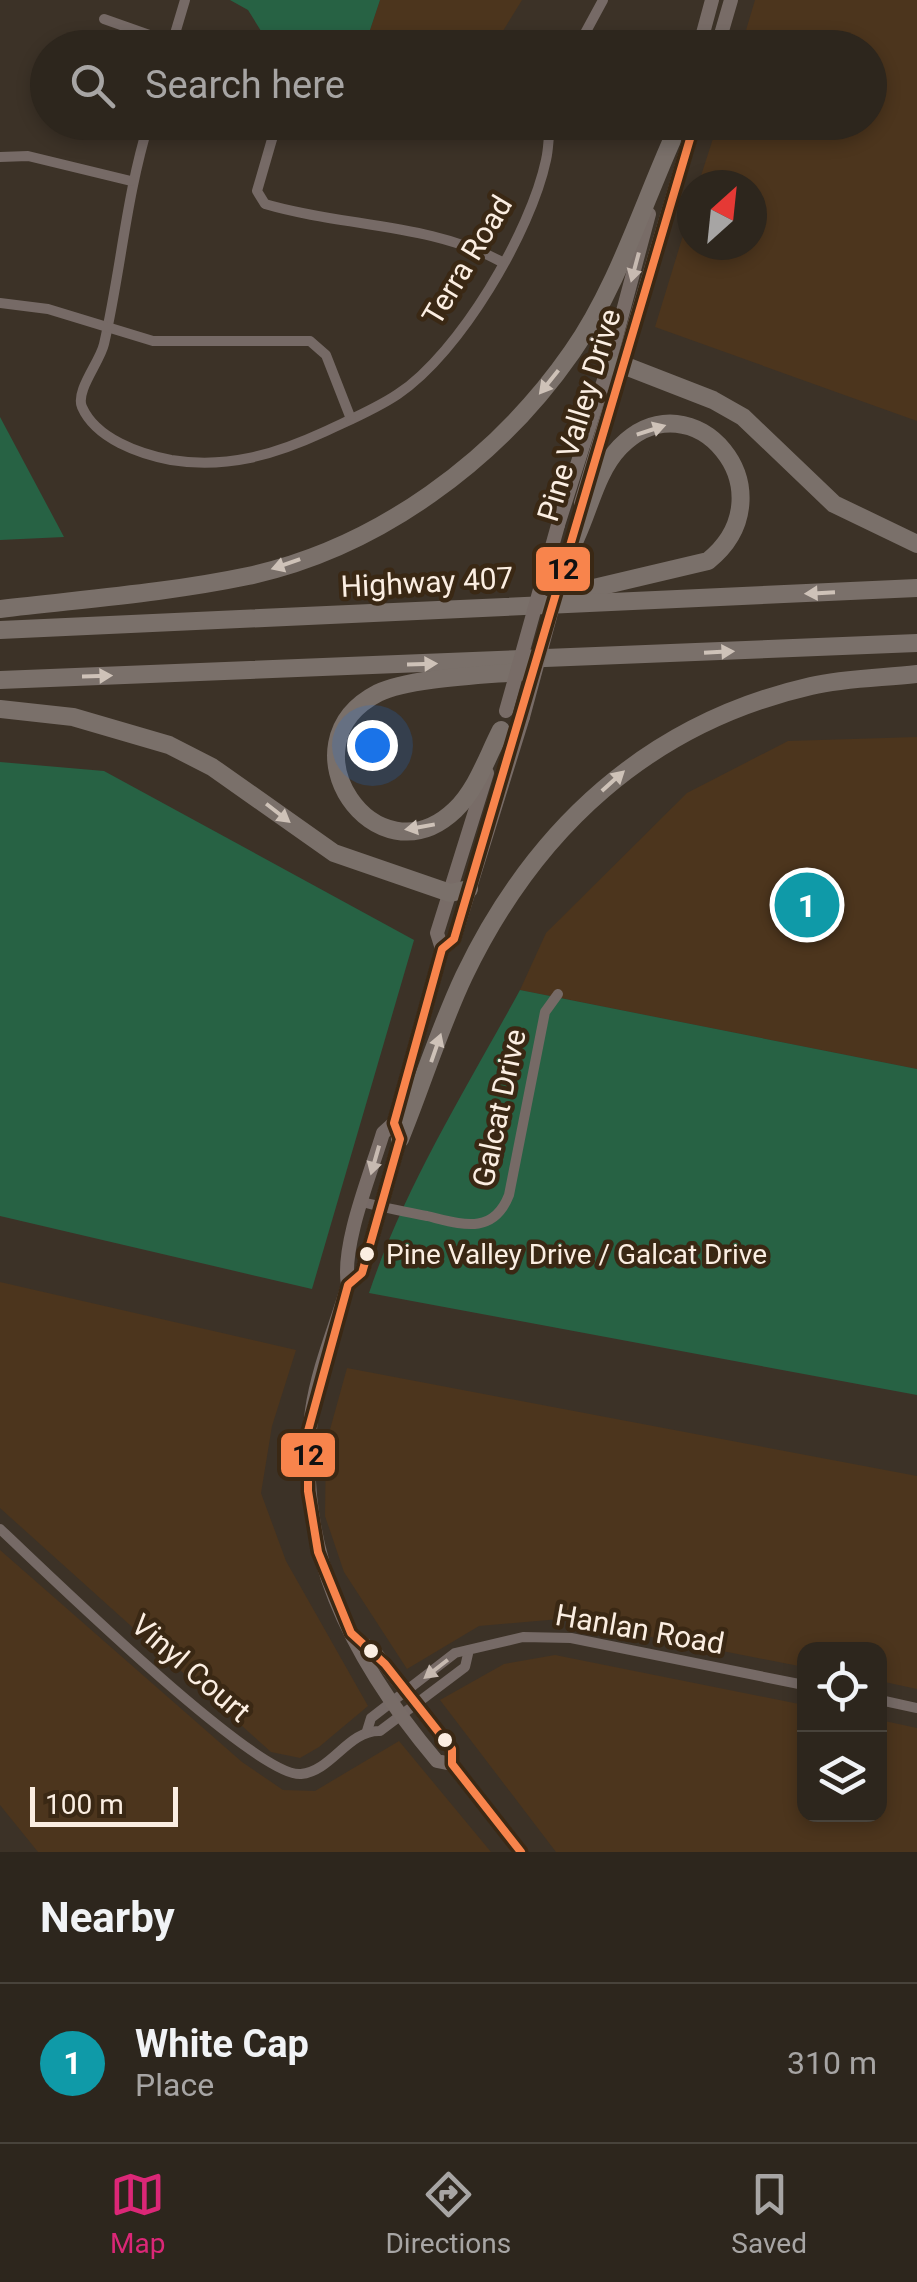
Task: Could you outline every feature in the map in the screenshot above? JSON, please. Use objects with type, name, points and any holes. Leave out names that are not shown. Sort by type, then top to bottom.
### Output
[{"type":"highway","points":[[0,608],[250,575],[344,542],[418,504],[487,449],[573,350],[609,287],[670,140]]},
{"type":"highway","points":[[616,366],[713,400],[743,417],[834,504],[917,544]]},
{"type":"highway","points":[[515,606],[708,562],[723,549],[739,524],[741,483],[734,464],[706,432],[670,424],[648,427],[632,437],[607,464],[566,557]]},
{"type":"highway","name":"Highway 407","points":[[0,630],[917,588]]},
{"type":"highway","points":[[0,680],[917,643]]},
{"type":"highway","points":[[501,730],[469,792],[449,815],[428,828],[409,831],[378,823],[357,810],[342,792],[336,765],[340,739],[357,709],[378,693],[397,685],[621,656]]},
{"type":"highway","points":[[397,1131],[464,977],[516,884],[538,854],[623,772],[693,725],[782,695],[813,686],[917,674]]},
{"type":"highway","points":[[0,710],[73,717],[169,745],[212,767],[334,853],[450,893],[469,889]]},
{"type":"main road","points":[[704,30],[712,0]]},
{"type":"main road","points":[[722,30],[731,0]]},
{"type":"main road","name":"Pine Valley Drive","points":[[577,532],[672,140]]},
{"type":"main road","name":"Pine Valley Drive","points":[[442,949],[436,933],[501,730],[558,525],[616,366],[688,140]]},
{"type":"main road","name":"Pine Valley Drive","points":[[348,1284],[362,1273],[442,949],[454,938],[523,717],[566,557]]},
{"type":"main road","name":"Pine Valley Drive","points":[[397,1131],[383,1133],[363,1202],[345,1270],[348,1284],[312,1406],[307,1469],[319,1552],[361,1660],[436,1761],[452,1764]]},
{"type":"main road","name":"Pine Valley Drive","points":[[354,1638],[373,1650],[452,1749],[452,1764],[521,1852]]},
{"type":"street","points":[[176,30],[185,0]]},
{"type":"street","points":[[587,30],[604,0]]},
{"type":"street","points":[[104,19],[133,30]]},
{"type":"street","points":[[108,328],[131,181],[144,140]]},
{"type":"street","points":[[271,140],[257,191],[265,204],[332,221],[446,238],[502,262]]},
{"type":"street","name":"Terra Road","points":[[108,328],[98,364],[81,396],[82,406],[111,438],[150,456],[201,463],[279,453],[400,393],[435,359],[480,300],[502,262],[538,184],[547,140]]},
{"type":"street","points":[[0,157],[28,156],[131,181]]},
{"type":"street","points":[[0,303],[48,309],[154,341],[310,341],[326,355],[351,419]]},
{"type":"street","name":"Galcat Drive","points":[[363,1202],[464,1226],[487,1222],[502,1210],[510,1195],[545,1012],[558,994]]},
{"type":"street","name":"Vinyl Court","points":[[0,1529],[237,1742],[267,1764],[286,1772],[309,1772],[367,1731],[371,1718],[395,1710],[411,1699]]},
{"type":"street","name":"Hanlan Road","points":[[411,1699],[465,1667],[468,1654],[510,1639],[571,1638],[797,1685]]},
{"type":"street","points":[[887,1702],[917,1708]]},
{"type":"shaded area","points":[[380,0],[522,0],[503,30],[370,30]]},
{"type":"shaded area","points":[[755,0],[917,0],[917,421],[655,327],[677,255],[677,260],[767,260],[767,170],[703,170],[713,140],[887,140],[887,30],[746,30]]},
{"type":"shaded area","points":[[917,737],[917,1069],[520,990],[546,933],[687,793],[788,741]]},
{"type":"shaded area","points":[[0,1282],[296,1350],[272,1426],[261,1493],[286,1561],[368,1706],[319,1747],[300,1758],[271,1752],[0,1508]]},
{"type":"shaded area","points":[[347,1368],[917,1476],[917,1689],[887,1683],[887,1642],[797,1642],[797,1666],[560,1619],[479,1626],[407,1669],[344,1572],[325,1516],[326,1444]]},
{"type":"shaded area","points":[[0,1550],[242,1762],[283,1790],[315,1791],[399,1741],[491,1852],[38,1852],[0,1805]]},
{"type":"shaded area","points":[[555,1655],[797,1704],[797,1822],[887,1822],[887,1722],[917,1728],[917,1852],[556,1852],[440,1700],[504,1664]]},
{"type":"green space","points":[[230,0],[380,0],[370,30],[260,30],[248,10]]},
{"type":"green space","points":[[0,417],[64,537],[0,540]]},
{"type":"green space","points":[[0,762],[104,771],[414,940],[312,1289],[0,1216]]},
{"type":"green space","points":[[520,990],[917,1069],[917,1395],[369,1293],[418,1176]]},
{"type":"transit line","name":"12","points":[[521,1852],[452,1764],[452,1749],[385,1664],[351,1633],[318,1552],[308,1491],[308,1431],[348,1285],[362,1273],[400,1139],[394,1123],[442,949],[454,939],[690,140]]},
{"type":"place","name":"White Cap","points":[[807,905]]},
{"type":"place","name":"Pine Valley Drive / Galcat Drive","points":[[367,1254]]}]
